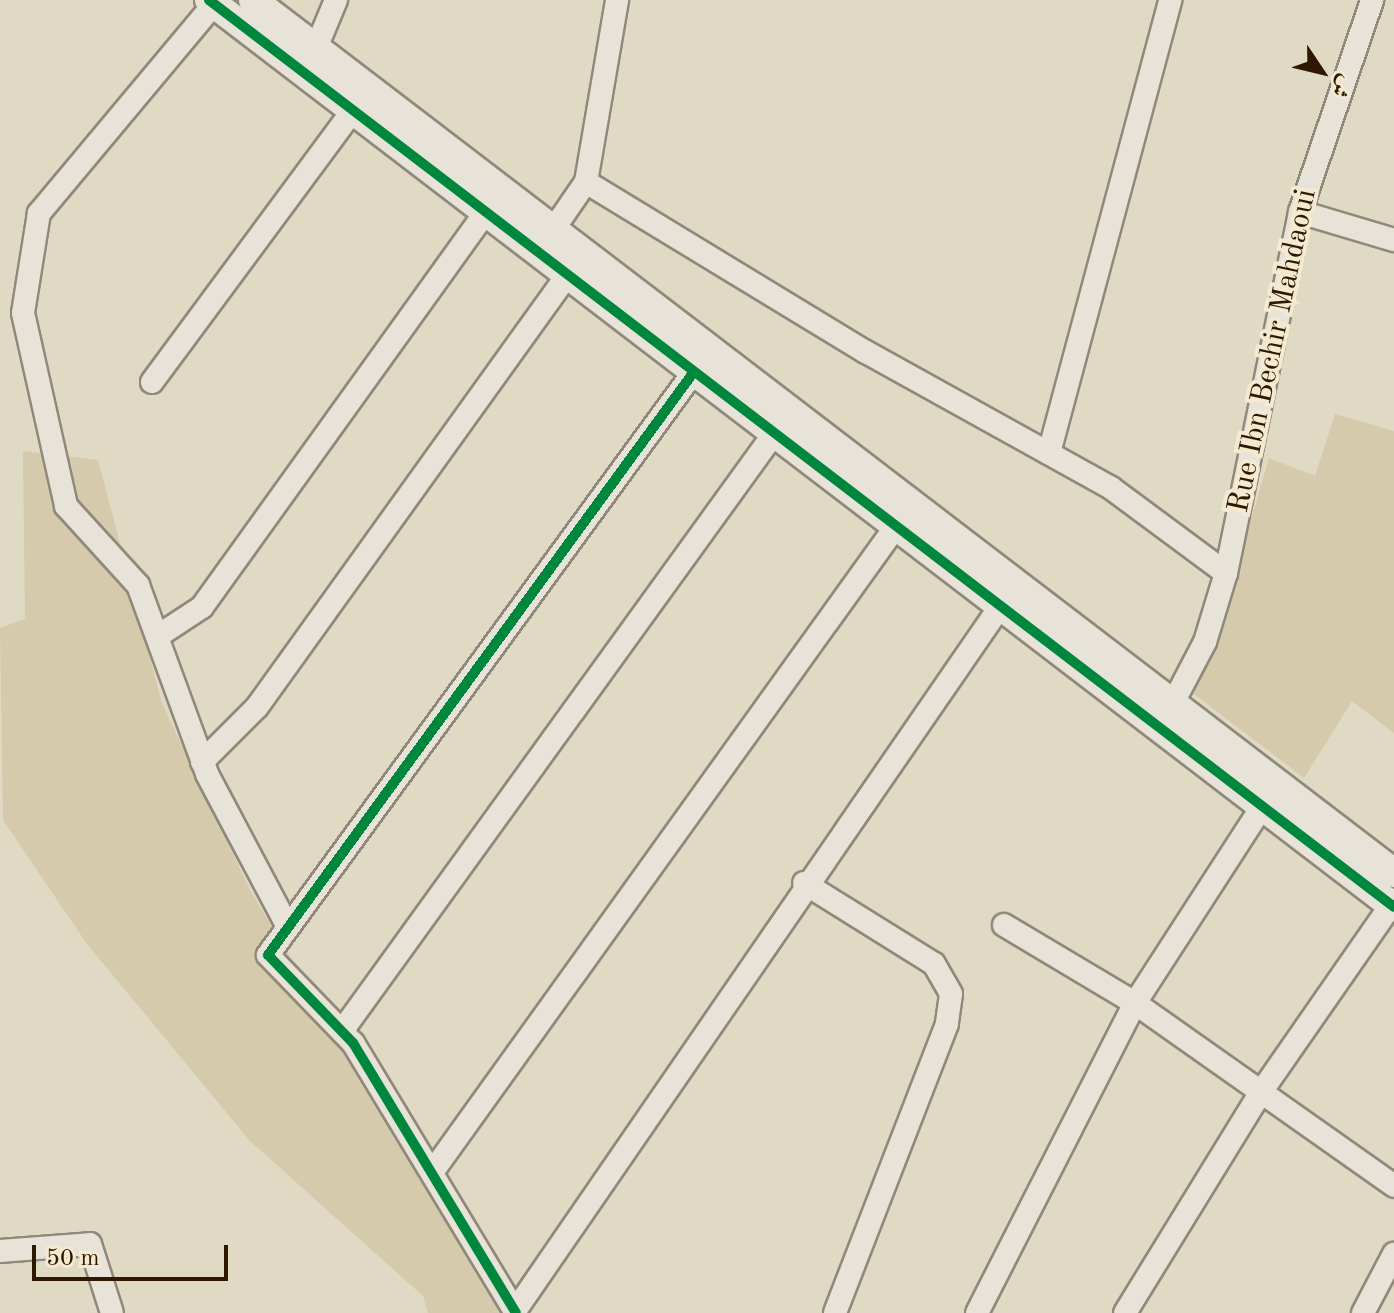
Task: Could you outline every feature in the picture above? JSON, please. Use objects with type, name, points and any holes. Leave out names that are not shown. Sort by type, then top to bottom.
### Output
[{"type":"street","points":[[253,0],[1174,701],[1394,873]]},
{"type":"street","points":[[316,48],[336,0]]},
{"type":"street","points":[[536,253],[586,182],[617,0]]},
{"type":"street","points":[[1049,453],[1170,0]]},
{"type":"street","name":"Rue Ibn Bechir Mahdaoui","points":[[1174,701],[1205,642],[1226,573],[1300,212],[1372,0]]},
{"type":"street","points":[[286,923],[202,762],[138,585],[78,525],[60,492],[24,329],[25,276],[39,213],[211,2],[894,529],[1263,805],[1392,906],[1259,1095],[1125,1313]]},
{"type":"street","points":[[152,382],[352,112]]},
{"type":"street","points":[[586,182],[1049,453],[1226,573]]},
{"type":"street","points":[[1300,212],[1394,240]]},
{"type":"street","points":[[158,636],[202,607],[484,214]]},
{"type":"street","points":[[202,762],[257,707],[566,277]]},
{"type":"street","points":[[693,373],[270,945],[273,966],[342,1031],[433,1171],[516,1312],[804,883],[999,608]]},
{"type":"street","points":[[342,1031],[773,435]]},
{"type":"street","points":[[433,1171],[894,529]]},
{"type":"street","points":[[977,1313],[1135,1003],[1263,805]]},
{"type":"street","points":[[804,883],[934,964],[951,994],[947,1024],[835,1313]]},
{"type":"street","points":[[1004,925],[1135,1003],[1259,1095],[1394,1186]]},
{"type":"street","points":[[0,1251],[90,1244],[112,1313]]},
{"type":"street","points":[[1363,1313],[1394,1254]]},
{"type":"shaded area","points":[[1335,414],[1394,431],[1394,733],[1352,701],[1304,778],[1190,691],[1235,575],[1269,458],[1315,476]]},
{"type":"shaded area","points":[[23,451],[98,460],[162,703],[249,888],[504,1313],[428,1313],[423,1296],[250,1141],[87,944],[3,820],[0,628],[25,619]]},
{"type":"cycle path","points":[[209,0],[1394,907]]},
{"type":"cycle path","points":[[516,1313],[353,1043],[268,955],[693,373]]}]
